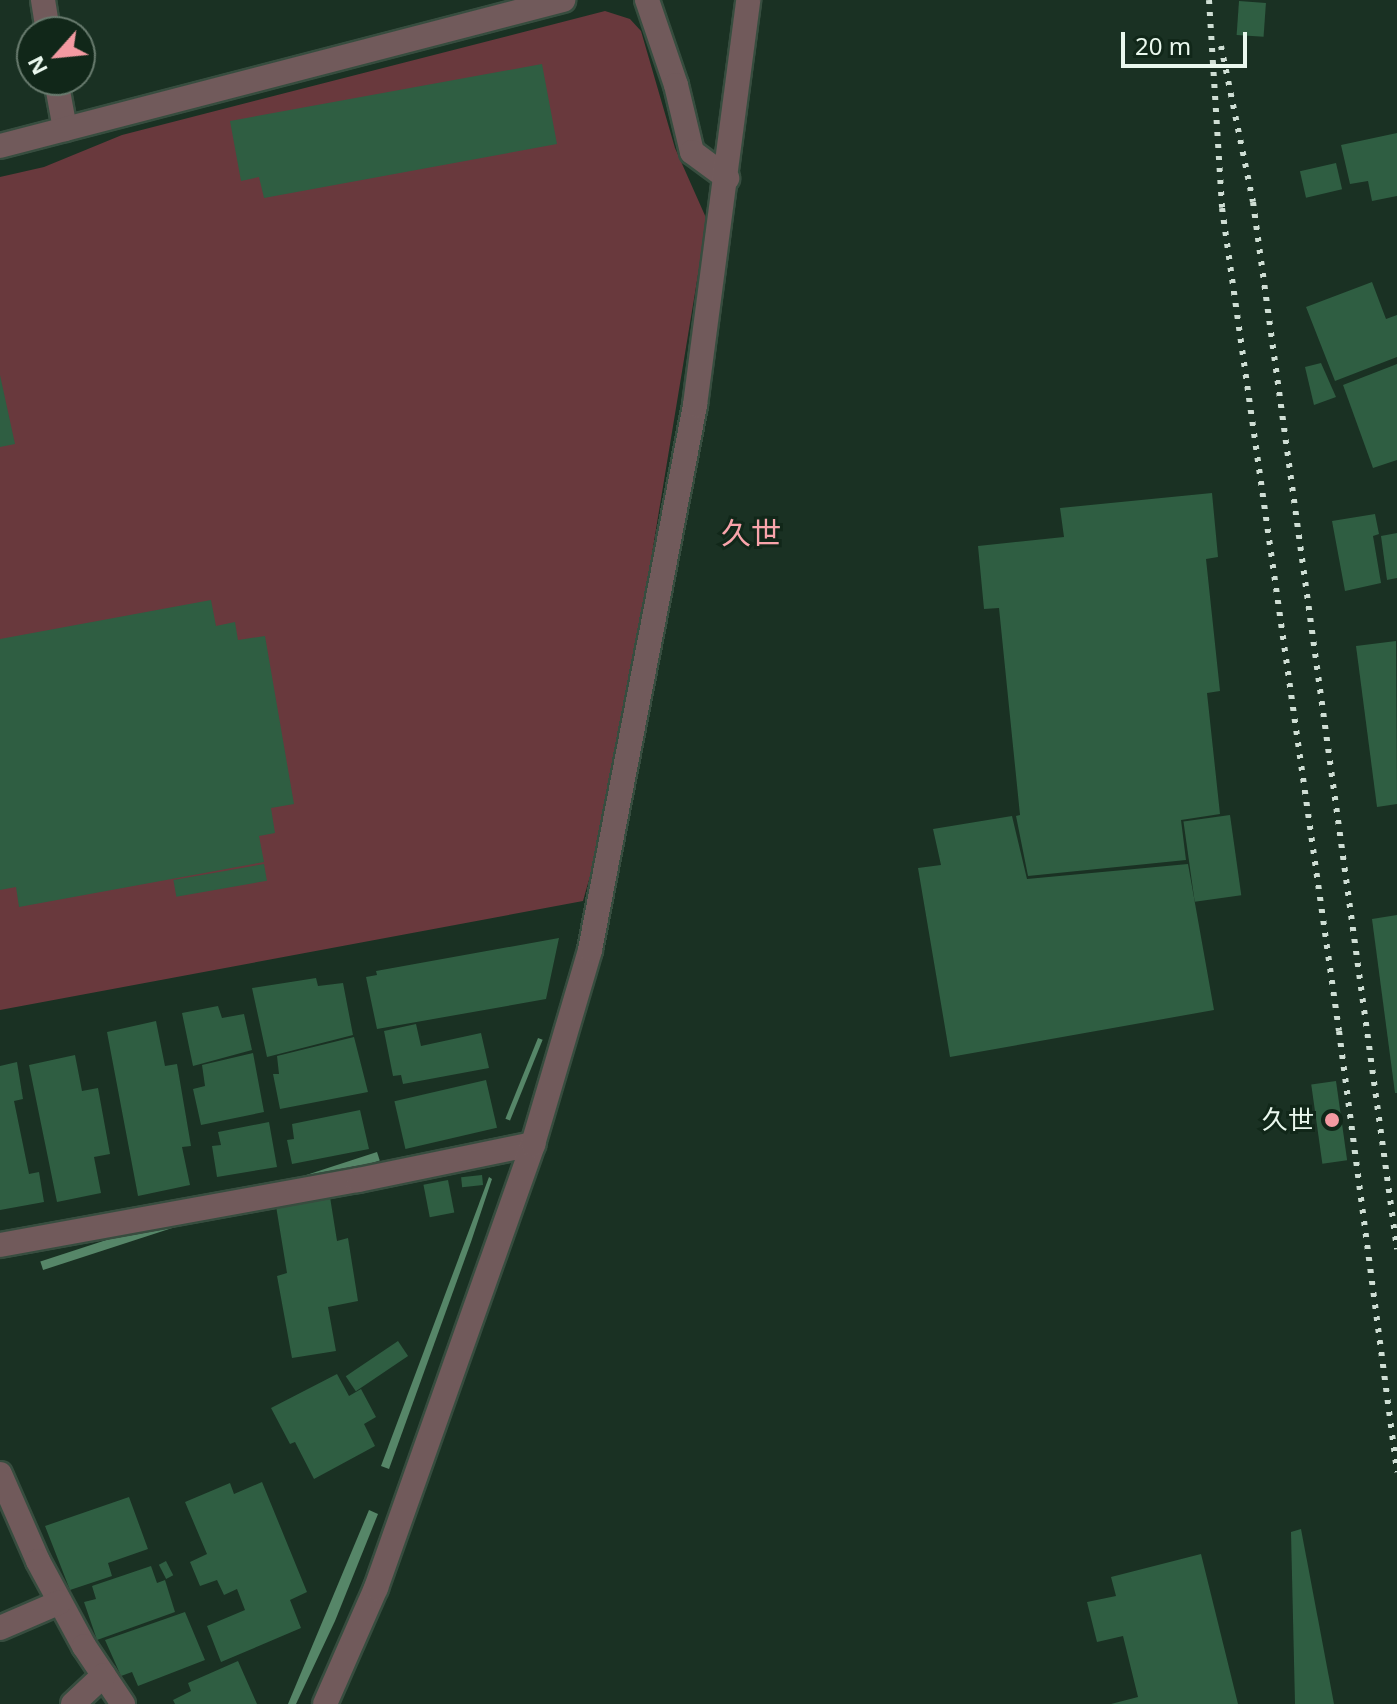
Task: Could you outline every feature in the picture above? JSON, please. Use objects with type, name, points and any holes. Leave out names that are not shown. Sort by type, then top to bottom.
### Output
[{"type":"street","points":[[0,146],[563,0]]},
{"type":"street","points":[[647,0],[676,85],[692,152],[727,178]]},
{"type":"street","points":[[325,1704],[376,1588],[533,1144],[590,950],[695,405],[748,0]]},
{"type":"street","points":[[59,96],[65,129]]},
{"type":"street","points":[[0,1245],[358,1180],[533,1144]]},
{"type":"street","points":[[0,1474],[38,1561],[123,1704]]},
{"type":"street","points":[[0,1628],[60,1602]]},
{"type":"street","points":[[73,1704],[104,1675]]},
{"type":"shaded area","points":[[605,11],[630,19],[641,31],[675,148],[707,220],[611,802],[583,901],[0,1010],[0,177],[44,167],[122,135]]},
{"type":"shaded area","points":[[538,1038],[543,1040],[510,1121],[505,1119]]},
{"type":"shaded area","points":[[377,1152],[380,1161],[43,1270],[40,1261]]},
{"type":"shaded area","points":[[489,1177],[492,1179],[471,1242],[389,1469],[381,1466]]},
{"type":"shaded area","points":[[369,1510],[378,1514],[335,1621],[296,1704],[288,1704]]},
{"type":"building","points":[[1239,1],[1266,3],[1264,37],[1237,35]]},
{"type":"building","points":[[542,64],[557,144],[264,198],[259,177],[241,181],[230,121]]},
{"type":"building","points":[[1397,133],[1397,196],[1372,201],[1368,181],[1350,184],[1341,145]]},
{"type":"building","points":[[1336,163],[1342,189],[1306,198],[1300,171]]},
{"type":"building","points":[[1372,282],[1386,319],[1397,315],[1397,357],[1335,381],[1306,307]]},
{"type":"building","points":[[1321,363],[1336,397],[1314,405],[1305,367]]},
{"type":"building","points":[[1397,364],[1397,460],[1373,468],[1343,385]]},
{"type":"building","points":[[0,375],[15,444],[0,447]]},
{"type":"building","points":[[1212,493],[1218,557],[1206,559],[1220,691],[1207,693],[1220,814],[1181,820],[1186,860],[1028,876],[1016,816],[1020,815],[999,608],[984,609],[978,546],[1064,537],[1060,508]]},
{"type":"building","points":[[1375,514],[1379,534],[1373,536],[1381,583],[1345,591],[1332,521]]},
{"type":"building","points":[[1397,533],[1397,578],[1387,580],[1381,536]]},
{"type":"building","points":[[211,600],[216,626],[235,622],[238,640],[265,636],[294,804],[271,808],[275,833],[259,836],[264,862],[19,907],[16,887],[0,890],[0,639]]},
{"type":"building","points":[[1396,641],[1397,804],[1377,807],[1356,646]]},
{"type":"building","points":[[1230,815],[1241,895],[1195,902],[1183,822]]},
{"type":"building","points":[[1012,816],[1027,879],[1188,864],[1214,1010],[950,1057],[918,868],[941,865],[933,829]]},
{"type":"building","points":[[264,864],[267,881],[176,897],[173,880]]},
{"type":"building","points":[[1397,915],[1397,1093],[1395,1093],[1372,919]]},
{"type":"building","points":[[559,938],[546,999],[377,1029],[366,977],[377,975],[376,971]]},
{"type":"building","points":[[316,978],[318,986],[343,983],[353,1035],[267,1057],[252,988]]},
{"type":"building","points":[[218,1006],[222,1018],[244,1014],[252,1050],[193,1066],[182,1013]]},
{"type":"building","points":[[156,1021],[165,1066],[177,1064],[191,1146],[182,1147],[190,1185],[138,1196],[107,1032]]},
{"type":"building","points":[[416,1024],[421,1046],[481,1033],[489,1068],[403,1084],[401,1075],[393,1076],[384,1031]]},
{"type":"building","points":[[354,1037],[368,1092],[280,1109],[273,1074],[279,1074],[277,1056]]},
{"type":"building","points":[[253,1053],[264,1112],[201,1125],[193,1089],[205,1086],[202,1065]]},
{"type":"building","points":[[75,1055],[82,1091],[98,1088],[110,1154],[94,1157],[101,1193],[57,1202],[29,1065]]},
{"type":"building","points":[[17,1062],[23,1099],[14,1101],[29,1174],[39,1172],[44,1202],[0,1210],[0,1066]]},
{"type":"building","points":[[486,1080],[497,1128],[405,1149],[394,1101]]},
{"type":"building","points":[[1336,1081],[1347,1160],[1322,1164],[1311,1084]]},
{"type":"building","points":[[360,1110],[369,1149],[292,1164],[287,1140],[294,1139],[292,1124]]},
{"type":"building","points":[[269,1122],[277,1167],[217,1177],[212,1146],[221,1145],[218,1132]]},
{"type":"building","points":[[482,1175],[483,1185],[462,1187],[461,1177]]},
{"type":"building","points":[[448,1180],[454,1212],[430,1217],[423,1185]]},
{"type":"building","points":[[330,1197],[337,1241],[348,1238],[358,1301],[328,1307],[336,1351],[292,1358],[277,1276],[287,1273],[276,1206]]},
{"type":"building","points":[[398,1341],[408,1356],[356,1391],[346,1376]]},
{"type":"building","points":[[337,1374],[349,1396],[361,1389],[376,1417],[364,1424],[375,1446],[314,1479],[295,1442],[290,1444],[271,1408]]},
{"type":"building","points":[[262,1482],[307,1592],[290,1600],[301,1628],[221,1662],[207,1626],[245,1610],[237,1589],[224,1595],[217,1580],[200,1586],[190,1562],[207,1554],[185,1502],[230,1483],[234,1494]]},
{"type":"building","points":[[129,1497],[148,1549],[108,1563],[112,1576],[70,1590],[45,1526]]},
{"type":"building","points":[[1301,1529],[1334,1704],[1295,1704],[1291,1532]]},
{"type":"building","points":[[1201,1554],[1238,1704],[1111,1704],[1138,1697],[1123,1636],[1097,1642],[1087,1602],[1116,1596],[1111,1577]]},
{"type":"building","points":[[166,1561],[173,1575],[166,1579],[159,1565]]},
{"type":"building","points":[[151,1566],[157,1583],[165,1580],[175,1612],[97,1640],[84,1602],[96,1599],[92,1586]]},
{"type":"building","points":[[185,1612],[205,1660],[138,1686],[132,1672],[121,1676],[105,1640]]},
{"type":"building","points":[[238,1661],[257,1704],[175,1704],[173,1700],[191,1691],[188,1683]]},
{"type":"railway","points":[[1209,0],[1222,208],[1339,1031],[1397,1472]]},
{"type":"railway","points":[[1221,46],[1253,202],[1397,1249]]},
{"type":"place","name":"久世","points":[[1332,1120]]},
{"type":"district","name":"久世","points":[[751,533]]}]
